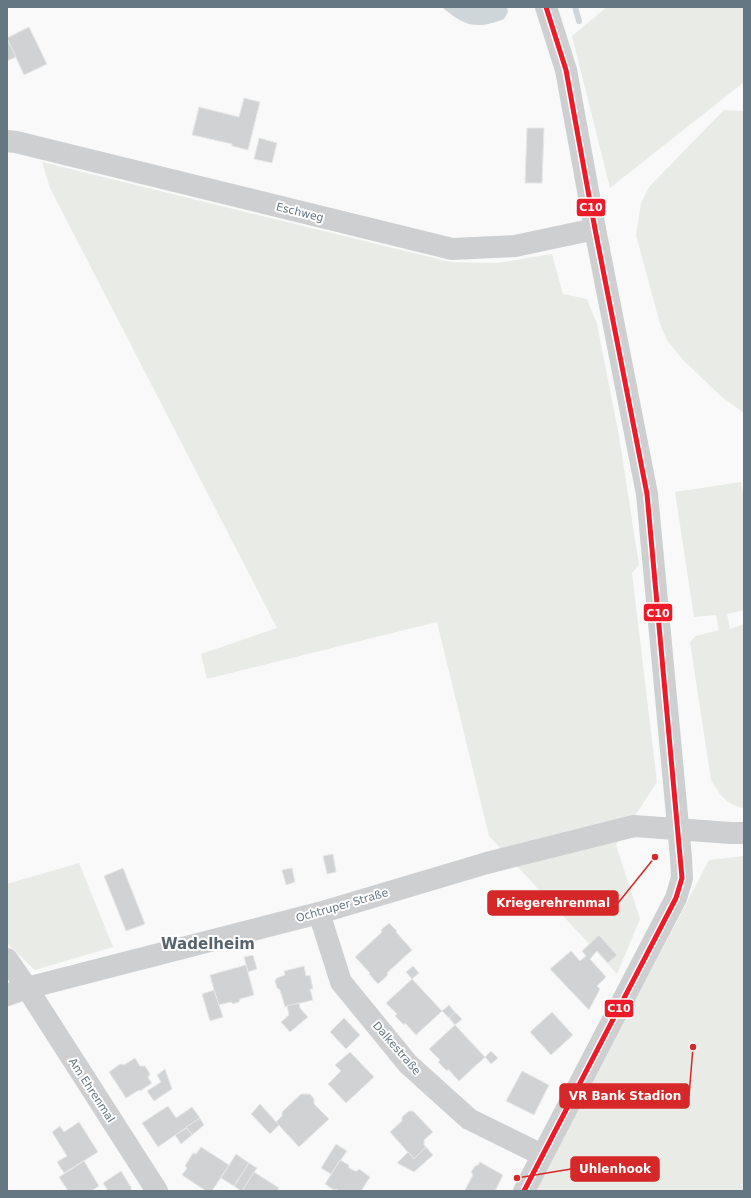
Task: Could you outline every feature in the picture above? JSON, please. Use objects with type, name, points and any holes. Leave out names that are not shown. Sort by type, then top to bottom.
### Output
[{"type":"street","points":[[524,1191],[676,898],[682,878],[679,829],[647,494],[595,229],[566,70],[546,7]]},
{"type":"street","name":"Eschweg","points":[[7,141],[452,249],[515,246],[595,229]]},
{"type":"street","name":"Ochtruper Straße","points":[[7,995],[27,988],[319,913],[487,863],[634,826],[744,833]]},
{"type":"street","name":"Dalkestraße","points":[[319,913],[341,982],[408,1064],[469,1119],[542,1155]]},
{"type":"street","name":"Am Ehrenmal","points":[[7,959],[157,1191]]},
{"type":"shaded area","points":[[442,7],[507,7],[508,12],[504,19],[478,25],[464,22]]},
{"type":"shaded area","points":[[607,7],[744,7],[744,82],[610,188],[572,36]]},
{"type":"shaded area","points":[[724,110],[744,111],[744,413],[722,397],[683,360],[667,340],[660,324],[636,235],[641,203],[649,187]]},
{"type":"shaded area","points":[[42,162],[450,262],[497,263],[552,254],[563,294],[587,299],[597,324],[619,436],[639,565],[632,573],[657,782],[616,845],[640,919],[617,974],[489,836],[437,622],[207,679],[201,654],[277,628],[50,188]]},
{"type":"shaded area","points":[[741,482],[744,501],[744,610],[727,614],[730,629],[744,624],[744,808],[728,802],[711,780],[690,642],[696,636],[719,630],[716,615],[694,617],[675,492]]},
{"type":"shaded area","points":[[744,856],[744,1191],[536,1191],[709,860]]},
{"type":"shaded area","points":[[79,863],[113,947],[35,970],[7,943],[7,884]]},
{"type":"building","points":[[29,27],[47,64],[24,75],[7,38]]},
{"type":"building","points":[[7,39],[16,57],[7,61]]},
{"type":"building","points":[[244,98],[260,102],[248,150],[232,146],[232,144],[192,135],[199,107],[239,117]]},
{"type":"building","points":[[527,128],[544,128],[542,183],[525,183]]},
{"type":"building","points":[[259,138],[277,143],[272,163],[254,159]]},
{"type":"building","points":[[333,854],[336,872],[327,874],[323,856]]},
{"type":"building","points":[[123,868],[145,924],[126,931],[104,876]]},
{"type":"building","points":[[292,868],[295,882],[286,885],[282,870]]},
{"type":"building","points":[[389,923],[412,950],[387,973],[388,975],[378,984],[355,957],[382,932],[381,930]]},
{"type":"building","points":[[599,935],[617,955],[608,963],[597,951],[590,959],[606,977],[597,986],[600,989],[589,1010],[550,969],[571,951],[580,961],[586,956],[582,951]]},
{"type":"building","points":[[253,955],[257,969],[248,972],[244,957]]},
{"type":"building","points":[[246,965],[254,995],[240,999],[239,1002],[233,1004],[231,1002],[218,1005],[210,975]]},
{"type":"building","points":[[304,966],[306,976],[310,975],[313,989],[310,989],[313,1000],[285,1007],[280,990],[277,988],[275,981],[277,978],[285,975],[284,971]]},
{"type":"building","points":[[413,966],[419,973],[412,979],[406,972]]},
{"type":"building","points":[[412,979],[442,1011],[416,1035],[405,1023],[404,1025],[395,1016],[397,1014],[386,1003]]},
{"type":"building","points":[[214,990],[223,1017],[210,1021],[202,994]]},
{"type":"building","points":[[299,1003],[300,1008],[308,1017],[290,1032],[281,1022],[289,1015],[287,1006]]},
{"type":"building","points":[[449,1005],[455,1012],[449,1018],[442,1011]]},
{"type":"building","points":[[455,1012],[462,1019],[455,1025],[449,1018]]},
{"type":"building","points":[[552,1012],[573,1035],[551,1055],[530,1032]]},
{"type":"building","points":[[344,1018],[360,1035],[346,1049],[330,1032]]},
{"type":"building","points":[[455,1025],[485,1057],[459,1081],[448,1069],[447,1071],[438,1062],[440,1060],[429,1049]]},
{"type":"building","points":[[491,1051],[498,1058],[491,1064],[485,1057]]},
{"type":"building","points":[[350,1052],[374,1077],[346,1103],[328,1084],[341,1071],[335,1065]]},
{"type":"building","points":[[135,1058],[140,1066],[145,1066],[150,1074],[148,1078],[152,1083],[126,1098],[109,1072],[120,1064],[124,1065]]},
{"type":"building","points":[[165,1069],[172,1089],[154,1101],[147,1091],[161,1082],[157,1075]]},
{"type":"building","points":[[522,1071],[549,1085],[534,1115],[506,1101]]},
{"type":"building","points":[[301,1094],[310,1094],[314,1099],[314,1104],[329,1119],[299,1147],[276,1122],[282,1116],[282,1112]]},
{"type":"building","points":[[260,1104],[279,1125],[270,1134],[251,1114]]},
{"type":"building","points":[[168,1106],[176,1118],[192,1107],[200,1118],[158,1147],[142,1123]]},
{"type":"building","points":[[409,1111],[413,1111],[433,1132],[424,1140],[424,1145],[426,1147],[414,1159],[390,1132],[402,1121],[402,1117]]},
{"type":"building","points":[[200,1118],[204,1125],[192,1135],[186,1127]]},
{"type":"building","points":[[79,1122],[98,1152],[64,1173],[57,1162],[67,1156],[52,1132],[60,1126],[64,1132]]},
{"type":"building","points":[[187,1128],[192,1135],[181,1144],[175,1135]]},
{"type":"building","points":[[336,1144],[347,1151],[331,1174],[321,1168]]},
{"type":"building","points":[[201,1147],[229,1165],[212,1191],[206,1191],[182,1175],[187,1168],[185,1166],[193,1153],[196,1154]]},
{"type":"building","points":[[426,1147],[433,1155],[414,1172],[397,1163],[408,1152],[414,1159]]},
{"type":"building","points":[[236,1154],[249,1163],[234,1186],[221,1178]]},
{"type":"building","points":[[340,1160],[349,1165],[349,1168],[355,1171],[359,1169],[370,1177],[361,1191],[339,1191],[337,1189],[334,1190],[325,1184]]},
{"type":"building","points":[[84,1161],[99,1186],[91,1191],[68,1191],[59,1177]]},
{"type":"building","points":[[480,1162],[503,1175],[495,1191],[465,1190],[473,1175],[471,1172]]},
{"type":"building","points":[[249,1163],[257,1168],[241,1191],[234,1186]]},
{"type":"building","points":[[121,1171],[132,1189],[129,1191],[108,1191],[103,1183]]},
{"type":"building","points":[[254,1172],[279,1188],[277,1191],[242,1191]]},
{"type":"waterway","points":[[575,7],[579,21]]},
{"type":"transit line","name":"C10","points":[[524,1191],[676,898],[682,878],[647,494],[595,229],[566,70],[546,7]]},
{"type":"place","name":"Kriegerehrenmal","points":[[655,857]]},
{"type":"place","name":"VR Bank Stadion","points":[[693,1047]]},
{"type":"place","name":"Uhlenhook","points":[[517,1178]]},
{"type":"district","name":"Wadelheim","points":[[208,944]]}]
